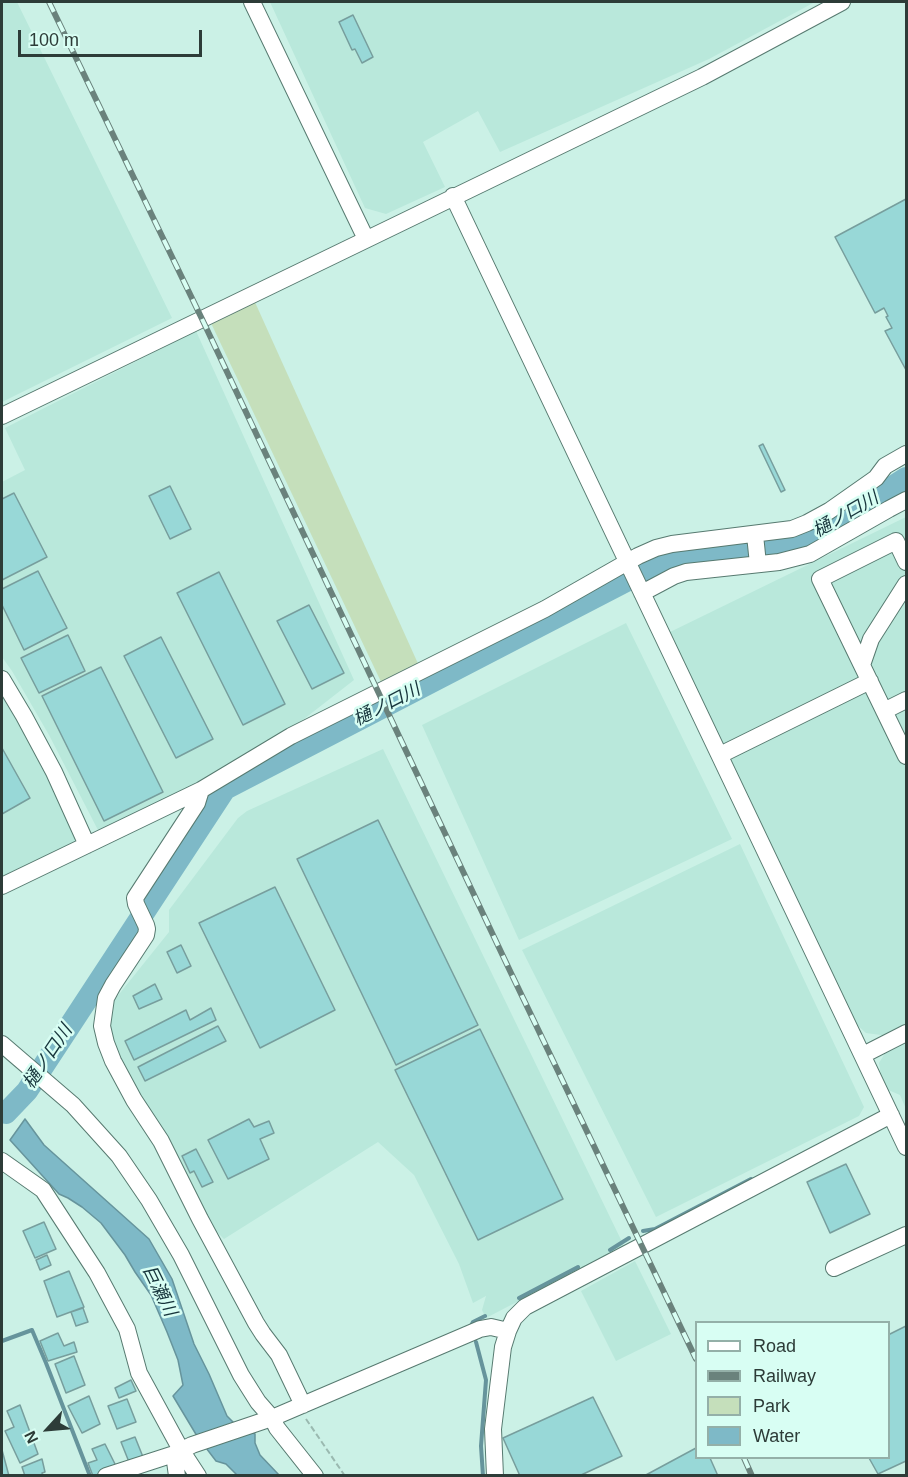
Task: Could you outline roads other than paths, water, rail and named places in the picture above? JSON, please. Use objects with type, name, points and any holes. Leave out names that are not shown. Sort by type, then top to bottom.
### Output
[{"type":"street","points":[[252,2],[366,239]]},
{"type":"street","points":[[2,416],[702,77],[842,2]]},
{"type":"street","points":[[453,196],[906,1147]]},
{"type":"street","points":[[2,886],[201,790],[291,736],[629,566],[638,556],[672,544],[755,538],[792,529],[829,511],[876,478],[885,466],[906,454]]},
{"type":"street","points":[[640,590],[687,572],[758,562],[779,562],[810,554],[906,500]]},
{"type":"street","points":[[755,538],[758,562]]},
{"type":"street","points":[[906,562],[896,541],[820,579],[906,756]]},
{"type":"street","points":[[862,665],[871,639],[906,587]]},
{"type":"street","points":[[2,679],[54,772],[87,845]]},
{"type":"street","points":[[720,755],[870,681]]},
{"type":"street","points":[[884,711],[906,700]]},
{"type":"street","points":[[201,790],[197,803],[135,898],[146,925],[146,935],[106,998],[102,1026],[113,1061],[134,1100],[161,1141],[256,1323],[279,1355],[300,1406]]},
{"type":"street","points":[[863,1055],[906,1033]]},
{"type":"street","points":[[2,1044],[73,1105],[119,1156],[149,1200],[182,1256],[241,1375],[270,1419],[315,1476]]},
{"type":"street","points":[[495,1476],[493,1429],[503,1347],[514,1318],[525,1307],[891,1115]]},
{"type":"street","points":[[2,1161],[43,1190],[97,1273],[127,1329],[139,1372],[198,1476]]},
{"type":"street","points":[[834,1268],[906,1235]]},
{"type":"street","points":[[106,1476],[270,1419],[480,1329],[491,1327],[508,1331]]},
{"type":"street","points":[[177,1476],[182,1450]]},
{"type":"water","name":"巨瀬川","points":[[25,1119],[44,1145],[149,1239],[172,1279],[194,1344],[227,1416],[234,1423],[255,1434],[255,1443],[260,1455],[279,1475],[237,1475],[226,1464],[216,1461],[197,1436],[173,1396],[183,1385],[178,1360],[151,1295],[101,1223],[82,1207],[59,1194],[10,1140]]},
{"type":"waterway","name":"樋ノ口川","points":[[6,1113],[27,1091],[225,789],[659,564],[684,557],[787,548],[843,519],[906,478]]},
{"type":"waterway","points":[[643,1231],[655,1229],[751,1179]]},
{"type":"waterway","points":[[610,1250],[629,1238]]},
{"type":"waterway","points":[[519,1298],[578,1267]]},
{"type":"waterway","points":[[471,1326],[473,1322],[485,1316]]},
{"type":"waterway","points":[[2,1341],[32,1330],[90,1476]]},
{"type":"waterway","points":[[476,1342],[486,1380],[481,1446],[483,1476]]},
{"type":"railway","points":[[49,2],[695,1357]]},
{"type":"railway","points":[[744,1459],[752,1476]]}]
